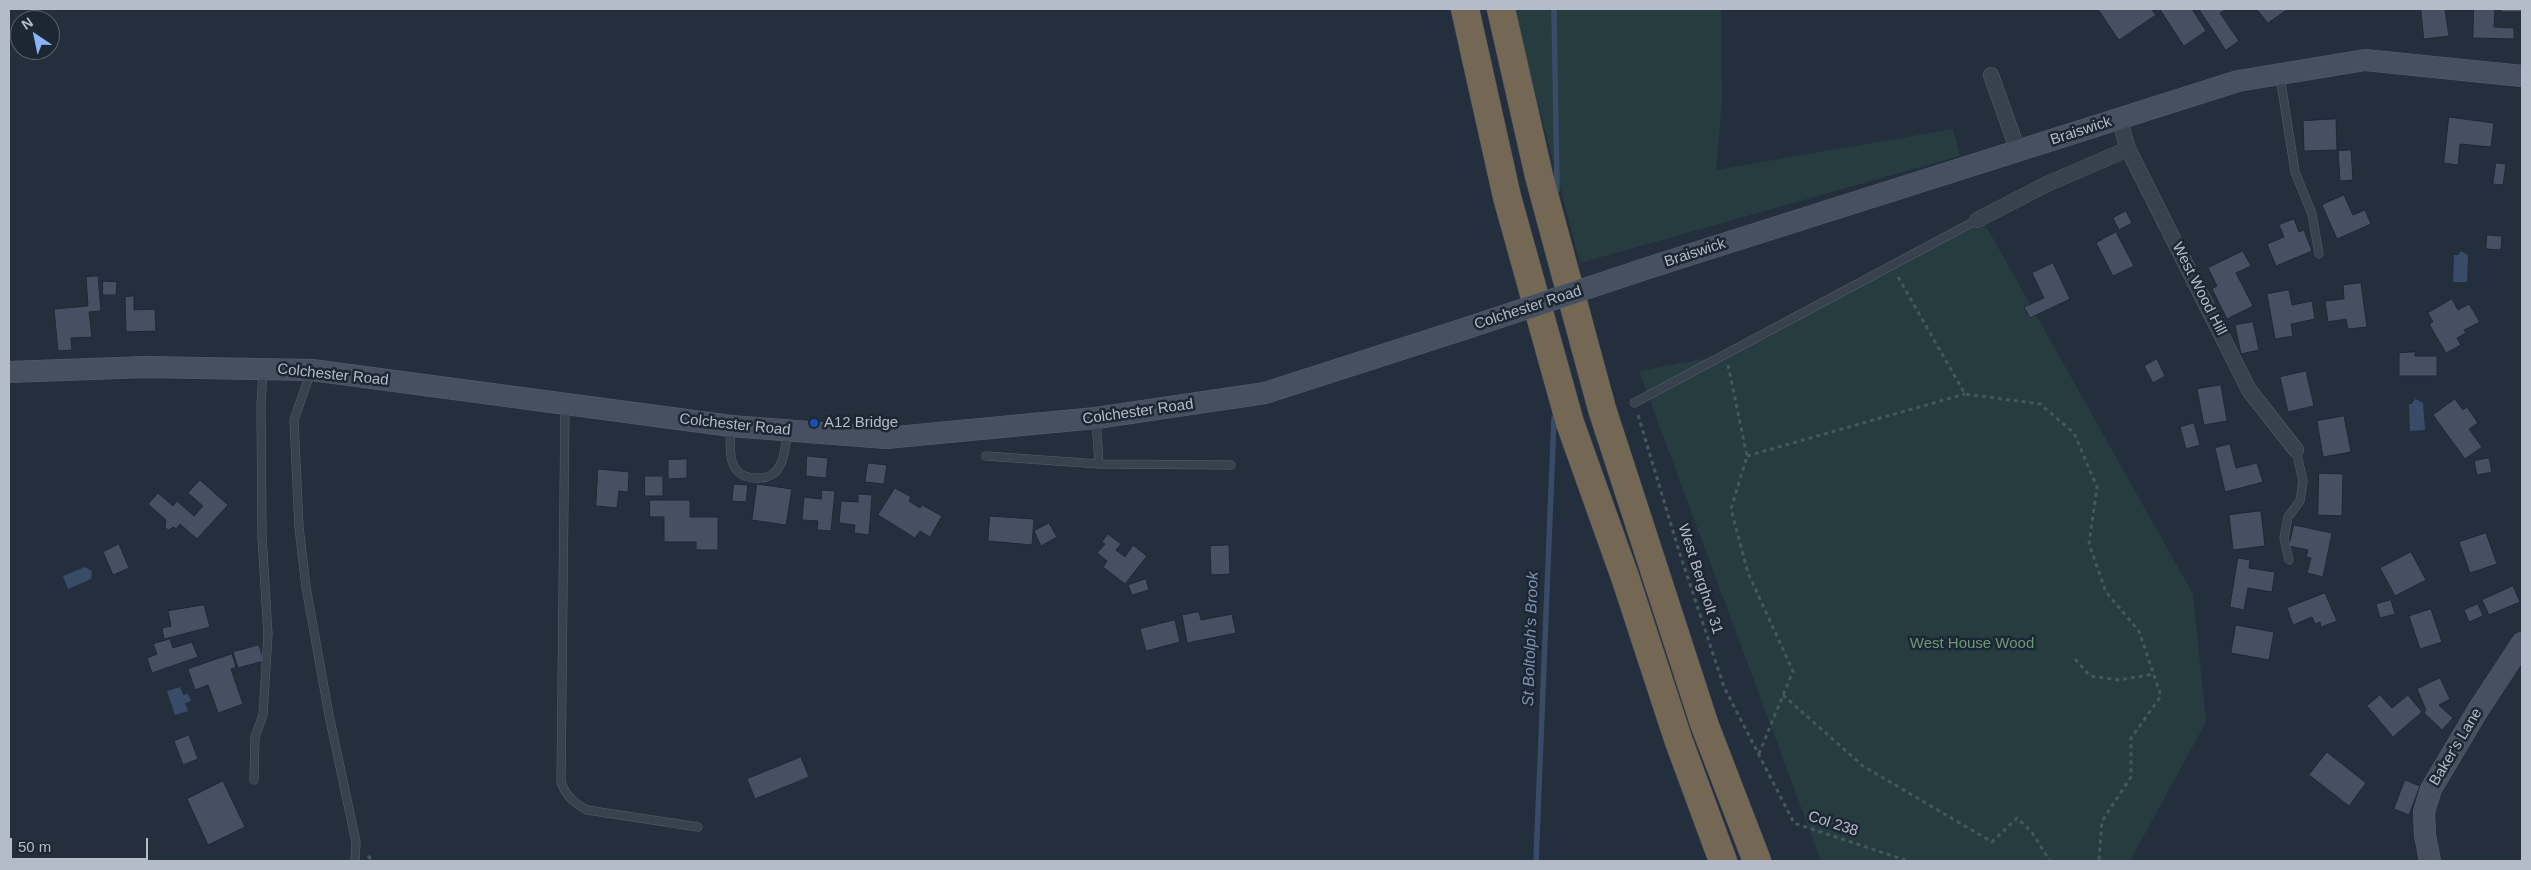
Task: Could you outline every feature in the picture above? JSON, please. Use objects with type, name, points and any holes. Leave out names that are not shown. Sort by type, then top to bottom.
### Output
[{"type":"highway","points":[[1465,9],[1507,197],[1570,423],[1678,739],[1722,861]]},
{"type":"highway","points":[[1501,9],[1539,176],[1602,409],[1705,726],[1757,861]]},
{"type":"main road","name":"Braiswick","points":[[1651,267],[2238,81],[2365,60],[2522,76]]},
{"type":"main road","name":"Colchester Road","points":[[9,372],[136,367],[312,370],[731,426],[886,438],[1096,418],[1265,393],[1651,267]]},
{"type":"main road","name":"Baker's Lane","points":[[2430,861],[2425,835],[2424,812],[2431,789],[2478,710],[2522,643]]},
{"type":"street","points":[[1991,75],[2018,151]]},
{"type":"street","name":"West Wood Hill","points":[[2119,118],[2128,149],[2249,390],[2296,450]]},
{"type":"street","points":[[1977,220],[2047,184],[2128,149]]},
{"type":"lane","points":[[2280,74],[2295,172],[2312,214],[2319,254]]},
{"type":"lane","points":[[1634,403],[1977,220]]},
{"type":"lane","points":[[254,780],[256,737],[263,715],[268,634],[262,537],[261,406],[263,368]]},
{"type":"lane","points":[[312,370],[294,420],[299,527],[306,587],[329,715],[356,842],[356,861]]},
{"type":"lane","points":[[565,403],[561,782],[564,791],[571,800],[587,810],[698,827]]},
{"type":"lane","points":[[1096,418],[1099,464]]},
{"type":"lane","points":[[731,426],[730,446],[732,460],[736,470],[748,479],[767,478],[779,468],[787,431]]},
{"type":"lane","points":[[2289,560],[2284,538],[2288,517],[2300,501],[2303,481],[2296,450]]},
{"type":"lane","points":[[986,456],[1099,464],[1232,464]]},
{"type":"path","points":[[1892,265],[1965,394]]},
{"type":"path","points":[[1724,355],[1747,456],[1731,509],[1748,573],[1793,671],[1758,756]]},
{"type":"path","points":[[1747,456],[1965,394],[2040,404],[2074,434],[2097,486],[2089,544],[2106,592],[2139,631],[2161,696],[2131,738],[2132,777],[2102,821],[2099,861]]},
{"type":"path","name":"West Bergholt 31","points":[[1634,403],[1678,551],[1724,687],[1758,756]]},
{"type":"path","points":[[2075,659],[2090,676],[2119,680],[2154,674]]},
{"type":"path","points":[[1783,695],[1863,766],[1992,842],[2017,818],[2031,831],[2050,861]]},
{"type":"path","name":"Col 238","points":[[1758,756],[1794,823],[1908,861]]},
{"type":"green space","points":[[1513,9],[1721,9],[1722,98],[1716,170],[1953,129],[1960,156],[1580,263]]},
{"type":"green space","name":"West House Wood","points":[[1981,217],[2193,594],[2206,722],[2130,861],[1821,861],[1639,371],[1724,355]]},
{"type":"water","points":[[2461,251],[2468,255],[2467,282],[2453,282],[2454,255],[2458,255]]},
{"type":"water","points":[[2415,399],[2423,403],[2425,430],[2410,431],[2409,404],[2412,404]]},
{"type":"water","points":[[85,567],[92,571],[91,579],[68,589],[63,576]]},
{"type":"water","points":[[180,687],[183,695],[188,694],[191,701],[185,703],[188,711],[175,715],[167,691]]},
{"type":"building","points":[[2098,9],[2151,9],[2156,15],[2119,40]]},
{"type":"building","points":[[2160,9],[2192,9],[2206,31],[2184,46]]},
{"type":"building","points":[[2199,9],[2227,9],[2220,13],[2239,41],[2226,50]]},
{"type":"building","points":[[2257,9],[2288,9],[2268,23]]},
{"type":"building","points":[[2421,9],[2445,9],[2449,36],[2424,39]]},
{"type":"building","points":[[2474,9],[2495,9],[2494,27],[2514,28],[2514,39],[2473,38]]},
{"type":"building","points":[[2501,9],[2522,9],[2522,12],[2501,12]]},
{"type":"building","points":[[2449,117],[2494,123],[2491,147],[2460,144],[2458,165],[2444,163]]},
{"type":"building","points":[[2336,119],[2337,150],[2304,151],[2303,121]]},
{"type":"building","points":[[2351,150],[2353,180],[2340,181],[2338,151]]},
{"type":"building","points":[[2496,163],[2506,164],[2503,185],[2493,184]]},
{"type":"building","points":[[2344,195],[2353,215],[2365,210],[2371,224],[2337,239],[2322,205]]},
{"type":"building","points":[[2126,211],[2132,223],[2119,230],[2113,218]]},
{"type":"building","points":[[2294,219],[2299,232],[2304,230],[2312,251],[2276,266],[2267,244],[2284,237],[2279,225]]},
{"type":"building","points":[[2116,232],[2134,266],[2113,276],[2096,243]]},
{"type":"building","points":[[2487,235],[2502,236],[2501,250],[2486,249]]},
{"type":"building","points":[[2243,251],[2251,266],[2236,273],[2253,306],[2227,319],[2212,289],[2217,286],[2208,268]]},
{"type":"building","points":[[2053,263],[2070,299],[2030,318],[2024,307],[2044,298],[2032,273]]},
{"type":"building","points":[[98,276],[101,311],[89,312],[92,337],[71,338],[72,350],[58,351],[54,309],[88,306],[86,277]]},
{"type":"building","points":[[103,281],[117,282],[116,295],[103,295]]},
{"type":"building","points":[[2361,283],[2367,327],[2348,329],[2346,319],[2328,322],[2325,301],[2344,299],[2343,285]]},
{"type":"building","points":[[2289,290],[2292,305],[2312,301],[2315,319],[2291,324],[2293,336],[2275,339],[2267,294]]},
{"type":"building","points":[[134,296],[134,310],[155,309],[156,331],[126,332],[125,297]]},
{"type":"building","points":[[2452,299],[2458,310],[2469,304],[2480,322],[2464,330],[2466,333],[2457,338],[2461,345],[2446,353],[2429,324],[2433,322],[2428,313]]},
{"type":"building","points":[[2253,322],[2259,350],[2241,354],[2235,325]]},
{"type":"building","points":[[2415,352],[2415,356],[2437,356],[2437,376],[2399,376],[2399,353]]},
{"type":"building","points":[[2157,359],[2165,376],[2153,383],[2144,366]]},
{"type":"building","points":[[2306,371],[2314,406],[2288,412],[2280,377]]},
{"type":"building","points":[[2221,385],[2227,421],[2204,425],[2197,389]]},
{"type":"building","points":[[2455,399],[2463,410],[2467,407],[2478,423],[2469,429],[2482,447],[2465,459],[2433,415]]},
{"type":"building","points":[[2344,416],[2351,452],[2323,457],[2317,421]]},
{"type":"building","points":[[2194,423],[2200,445],[2186,449],[2180,427]]},
{"type":"building","points":[[2230,444],[2236,468],[2257,463],[2263,482],[2225,492],[2215,448]]},
{"type":"building","points":[[807,456],[828,458],[826,478],[806,476]]},
{"type":"building","points":[[2489,458],[2492,472],[2477,475],[2474,461]]},
{"type":"building","points":[[687,459],[687,478],[668,479],[668,460]]},
{"type":"building","points":[[868,463],[887,465],[884,484],[865,482]]},
{"type":"building","points":[[598,469],[629,472],[628,492],[619,491],[617,508],[596,506]]},
{"type":"building","points":[[2319,473],[2343,474],[2342,516],[2318,515]]},
{"type":"building","points":[[645,476],[663,476],[663,496],[645,496]]},
{"type":"building","points":[[200,480],[228,505],[197,539],[180,524],[176,529],[174,527],[168,530],[165,527],[166,520],[148,504],[158,493],[173,506],[177,501],[194,516],[203,506],[188,493]]},
{"type":"building","points":[[734,484],[748,485],[746,502],[732,501]]},
{"type":"building","points":[[757,484],[792,489],[786,525],[752,520]]},
{"type":"building","points":[[895,488],[911,497],[909,501],[920,508],[922,505],[942,516],[930,537],[920,531],[915,538],[878,515]]},
{"type":"building","points":[[822,490],[835,491],[831,531],[817,530],[818,521],[802,520],[804,497],[821,499]]},
{"type":"building","points":[[858,494],[872,495],[869,535],[854,533],[855,525],[839,523],[841,501],[858,502]]},
{"type":"building","points":[[650,500],[690,500],[690,517],[718,517],[718,550],[696,550],[696,542],[664,542],[664,517],[650,517]]},
{"type":"building","points":[[2261,511],[2265,546],[2233,550],[2229,515]]},
{"type":"building","points":[[990,516],[1034,519],[1032,545],[988,541]]},
{"type":"building","points":[[1049,523],[1057,537],[1041,546],[1034,531]]},
{"type":"building","points":[[2294,525],[2332,533],[2323,577],[2307,573],[2311,558],[2306,557],[2308,550],[2289,546]]},
{"type":"building","points":[[2486,533],[2497,564],[2470,573],[2459,542]]},
{"type":"building","points":[[1108,534],[1121,544],[1116,550],[1125,557],[1133,545],[1147,556],[1125,584],[1103,567],[1107,561],[1097,553],[1105,544],[1102,542]]},
{"type":"building","points":[[119,544],[129,568],[113,575],[103,552]]},
{"type":"building","points":[[1229,545],[1230,574],[1211,575],[1210,546]]},
{"type":"building","points":[[2411,552],[2426,580],[2395,596],[2380,568]]},
{"type":"building","points":[[2238,558],[2250,560],[2249,568],[2275,572],[2272,592],[2248,588],[2244,610],[2230,607]]},
{"type":"building","points":[[1146,579],[1149,590],[1132,595],[1128,585]]},
{"type":"building","points":[[2513,586],[2520,602],[2489,615],[2482,600]]},
{"type":"building","points":[[2325,593],[2337,621],[2321,627],[2320,622],[2315,624],[2312,617],[2293,625],[2287,608]]},
{"type":"building","points":[[2391,600],[2395,614],[2380,618],[2376,604]]},
{"type":"building","points":[[2478,604],[2483,616],[2469,622],[2464,610]]},
{"type":"building","points":[[204,605],[210,627],[164,639],[162,628],[171,626],[168,611]]},
{"type":"building","points":[[2431,609],[2442,642],[2420,649],[2409,616]]},
{"type":"building","points":[[1199,612],[1201,620],[1232,614],[1236,633],[1187,643],[1182,615]]},
{"type":"building","points":[[1175,620],[1180,642],[1146,651],[1140,629]]},
{"type":"building","points":[[2236,625],[2274,632],[2269,660],[2231,653]]},
{"type":"building","points":[[170,639],[173,648],[192,642],[198,657],[152,673],[147,658],[157,654],[153,644]]},
{"type":"building","points":[[259,645],[264,661],[238,668],[233,652]]},
{"type":"building","points":[[232,654],[236,667],[231,669],[243,704],[218,713],[208,685],[195,690],[188,669]]},
{"type":"building","points":[[2440,678],[2450,699],[2439,705],[2453,718],[2442,730],[2424,713],[2426,710],[2417,689]]},
{"type":"building","points":[[2380,695],[2392,708],[2408,695],[2422,712],[2393,737],[2367,706]]},
{"type":"building","points":[[189,735],[198,759],[183,765],[174,741]]},
{"type":"building","points":[[2327,752],[2366,783],[2349,806],[2309,775]]},
{"type":"building","points":[[801,757],[809,777],[755,799],[747,779]]},
{"type":"building","points":[[2405,780],[2420,786],[2409,815],[2394,809]]},
{"type":"building","points":[[223,781],[245,827],[208,845],[187,799]]},
{"type":"waterway","points":[[1554,9],[1557,190]]},
{"type":"waterway","name":"St Boltolph's Brook","points":[[1536,861],[1554,418]]},
{"type":"place","name":"A12 Bridge","points":[[814,423]]}]
